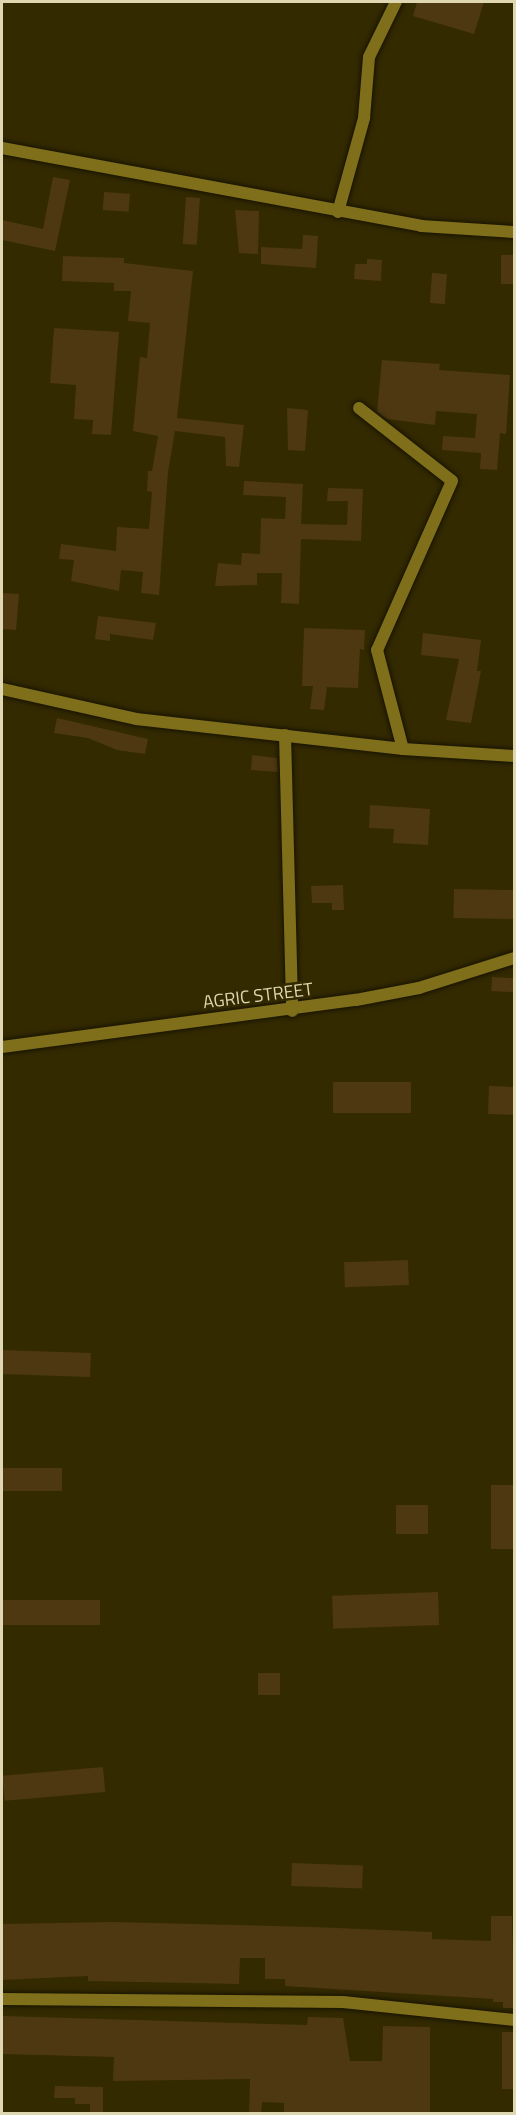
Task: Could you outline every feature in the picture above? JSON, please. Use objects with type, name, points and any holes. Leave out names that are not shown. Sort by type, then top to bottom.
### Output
[{"type":"street","points":[[338,212],[364,118],[369,57],[396,2]]},
{"type":"street","points":[[2,148],[421,226],[514,232]]},
{"type":"street","points":[[359,408],[452,481],[377,650],[403,749]]},
{"type":"street","points":[[2,689],[136,719],[403,749],[514,756]]},
{"type":"street","points":[[285,735],[291,1011]]},
{"type":"street","name":"AGRIC STREET","points":[[2,1047],[291,1011],[419,988],[514,958]]},
{"type":"street","points":[[2,1999],[343,2002],[514,2020]]},
{"type":"building","points":[[417,2],[484,2],[474,34],[413,16]]},
{"type":"building","points":[[53,177],[70,180],[55,251],[2,240],[2,220],[43,229]]},
{"type":"building","points":[[104,192],[130,194],[129,212],[103,210]]},
{"type":"building","points":[[186,197],[200,198],[197,245],[183,244]]},
{"type":"building","points":[[235,210],[259,211],[258,254],[239,253]]},
{"type":"building","points":[[303,235],[318,236],[316,268],[261,264],[261,247],[302,249]]},
{"type":"building","points":[[501,255],[514,255],[514,284],[501,284]]},
{"type":"building","points":[[63,256],[124,258],[124,263],[193,271],[177,418],[244,425],[239,467],[226,466],[225,437],[175,431],[168,472],[159,595],[141,593],[143,572],[121,570],[119,591],[71,581],[74,560],[59,559],[61,544],[116,551],[117,527],[149,529],[152,492],[147,491],[148,471],[152,471],[158,436],[133,431],[140,357],[147,358],[150,323],[128,321],[131,291],[114,291],[114,283],[62,281]]},
{"type":"building","points":[[367,259],[382,260],[381,281],[354,279],[355,264],[367,264]]},
{"type":"building","points":[[432,273],[447,274],[445,304],[430,303]]},
{"type":"building","points":[[54,328],[119,332],[111,435],[92,434],[93,420],[74,419],[76,385],[50,383]]},
{"type":"building","points":[[382,360],[440,364],[439,370],[510,375],[506,434],[500,433],[497,470],[480,469],[481,453],[442,450],[443,436],[475,438],[477,414],[436,411],[435,425],[387,419],[377,412]]},
{"type":"building","points":[[287,408],[308,410],[305,451],[288,450]]},
{"type":"building","points":[[244,481],[303,484],[301,524],[347,525],[348,501],[327,501],[328,488],[363,489],[361,541],[301,539],[299,604],[281,603],[282,573],[257,573],[257,585],[215,586],[218,563],[241,565],[242,553],[260,554],[261,518],[285,519],[286,497],[243,495]]},
{"type":"building","points":[[2,593],[19,594],[16,630],[2,629]]},
{"type":"building","points":[[98,616],[156,623],[153,640],[110,634],[110,641],[95,639]]},
{"type":"building","points":[[304,628],[365,630],[364,650],[360,649],[358,688],[327,687],[324,710],[310,709],[313,686],[302,686]]},
{"type":"building","points":[[423,633],[481,640],[477,671],[481,671],[471,723],[446,720],[459,659],[421,655]]},
{"type":"building","points":[[57,718],[148,739],[145,754],[117,750],[88,738],[54,733]]},
{"type":"building","points":[[252,755],[277,758],[278,772],[251,770]]},
{"type":"building","points":[[370,805],[430,809],[428,845],[393,843],[394,829],[369,828]]},
{"type":"building","points":[[343,885],[344,910],[332,910],[332,903],[312,903],[311,886]]},
{"type":"building","points":[[454,889],[514,890],[513,919],[453,918]]},
{"type":"building","points":[[492,977],[514,978],[513,992],[491,991]]},
{"type":"building","points":[[333,1082],[411,1082],[411,1113],[333,1113]]},
{"type":"building","points":[[489,1086],[514,1087],[513,1115],[488,1114]]},
{"type":"building","points":[[408,1260],[409,1285],[345,1287],[344,1262]]},
{"type":"building","points":[[2,1350],[91,1353],[90,1377],[2,1374]]},
{"type":"building","points":[[2,1468],[62,1468],[62,1491],[2,1491]]},
{"type":"building","points":[[491,1485],[514,1485],[514,1549],[491,1549]]},
{"type":"building","points":[[396,1505],[428,1505],[428,1534],[396,1534]]},
{"type":"building","points":[[438,1592],[439,1625],[333,1629],[332,1596]]},
{"type":"building","points":[[2,1600],[100,1600],[100,1625],[2,1625]]},
{"type":"building","points":[[258,1673],[280,1673],[280,1695],[258,1695]]},
{"type":"building","points":[[103,1767],[105,1792],[5,1801],[2,1776]]},
{"type":"building","points":[[292,1863],[363,1865],[362,1888],[291,1886]]},
{"type":"building","points":[[491,1916],[512,1916],[514,2008],[503,2008],[503,2002],[493,2002],[493,1999],[285,1986],[285,1979],[265,1979],[265,1958],[240,1958],[239,1984],[88,1981],[88,1976],[2,1980],[2,1924],[112,1922],[314,1927],[432,1932],[432,1939],[491,1941]]},
{"type":"building","points":[[2,2016],[307,2025],[308,2017],[343,2018],[350,2061],[382,2061],[383,2026],[430,2027],[430,2114],[284,2114],[284,2103],[262,2102],[261,2114],[249,2114],[250,2079],[113,2081],[114,2057],[2,2054]]},
{"type":"building","points":[[502,2032],[514,2032],[514,2089],[502,2089]]},
{"type":"building","points":[[55,2086],[103,2087],[103,2114],[90,2114],[90,2104],[75,2104],[75,2098],[54,2098]]}]
